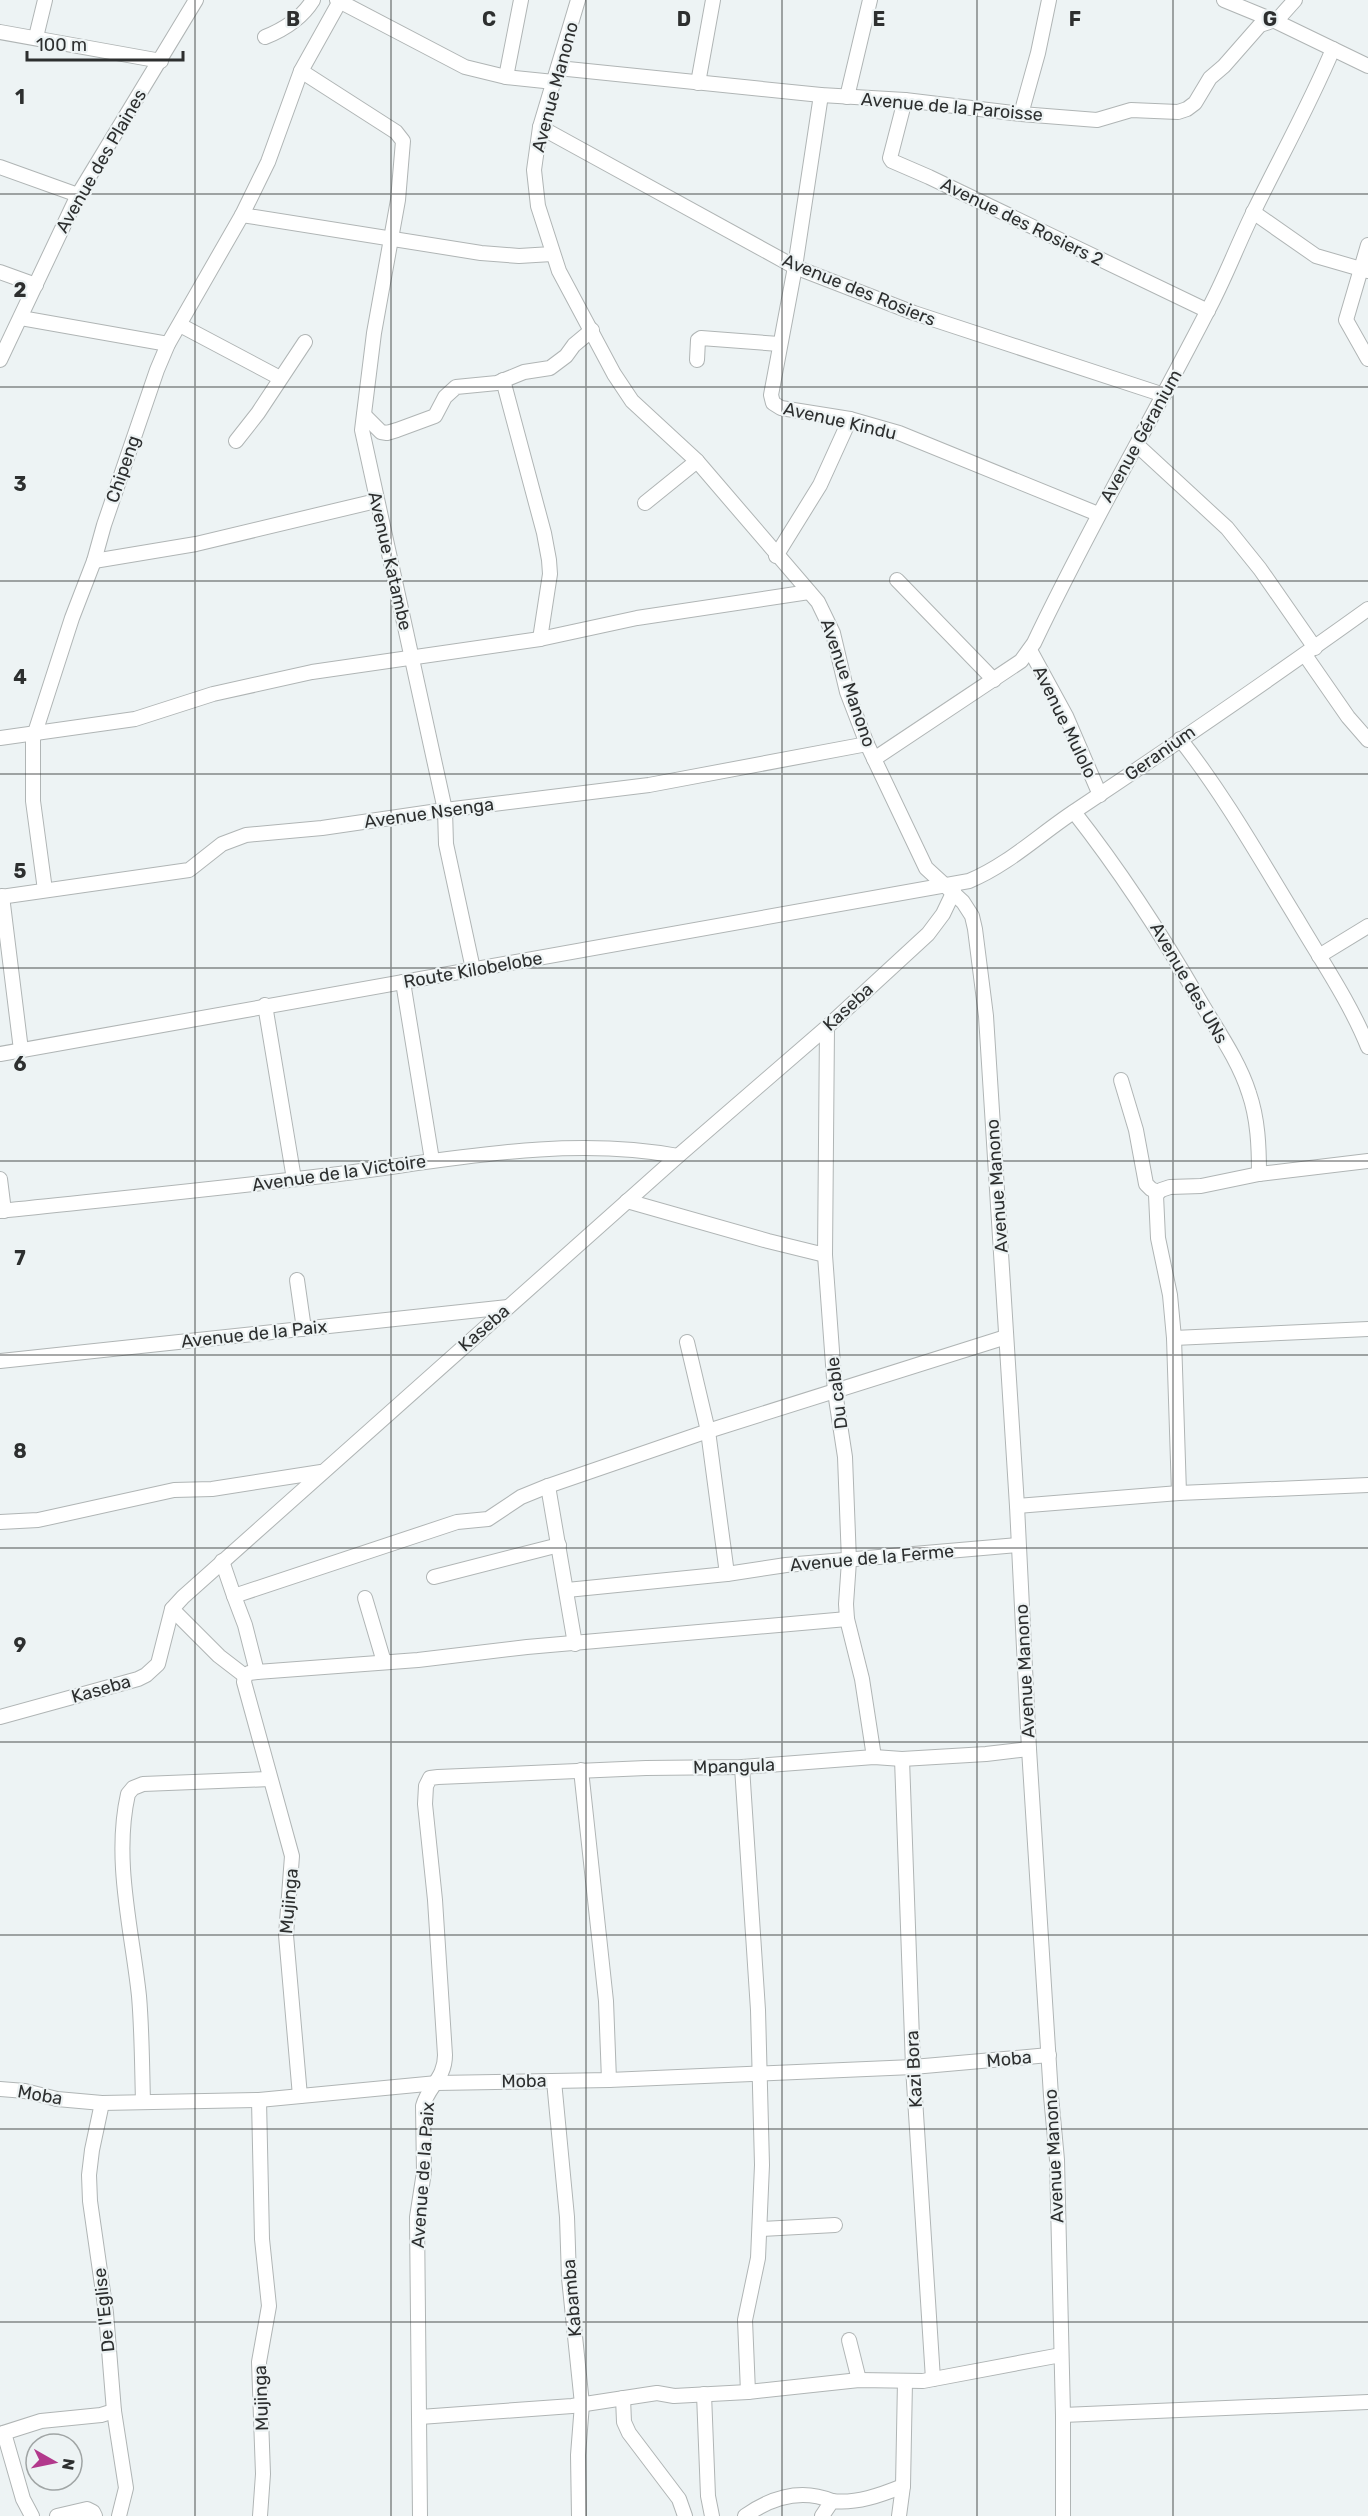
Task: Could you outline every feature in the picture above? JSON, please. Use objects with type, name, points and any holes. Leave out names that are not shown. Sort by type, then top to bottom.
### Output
[{"type":"street","points":[[36,37],[45,0]]},
{"type":"street","name":"Avenue des Plaines","points":[[0,360],[78,195],[196,0]]},
{"type":"street","points":[[265,37],[297,20],[313,0]]},
{"type":"street","points":[[506,77],[521,0]]},
{"type":"street","name":"Avenue Manono","points":[[578,0],[540,128],[536,150],[535,182],[538,206],[552,254],[566,288],[592,330],[614,374],[632,401],[697,461],[776,556],[818,602],[834,633],[847,692],[867,744],[926,868],[950,889],[972,916],[980,956],[986,1016],[1017,1506],[1029,1749],[1057,2160],[1063,2516]]},
{"type":"street","points":[[698,83],[713,0]]},
{"type":"street","points":[[847,97],[870,0]]},
{"type":"street","points":[[1021,114],[1038,53],[1049,0]]},
{"type":"street","points":[[1224,0],[1275,21],[1368,66]]},
{"type":"street","name":"Avenue de la Paroisse","points":[[558,68],[1097,120],[1136,109],[1183,111],[1195,103],[1210,78],[1224,66],[1260,25],[1275,21],[1295,0]]},
{"type":"street","points":[[339,1],[360,5],[465,67],[506,77],[554,82]]},
{"type":"street","name":"Chipeng","points":[[45,890],[33,801],[34,733],[72,618],[94,561],[131,442],[168,344],[242,215],[268,162],[301,71],[339,1]]},
{"type":"street","points":[[0,32],[161,61]]},
{"type":"street","name":"Avenue Géranium","points":[[874,759],[994,680],[1021,661],[1030,650],[1098,514],[1208,312],[1253,212],[1309,103],[1333,50]]},
{"type":"street","name":"Avenue Katambe","points":[[301,71],[396,132],[403,141],[404,149],[392,238],[374,333],[363,415],[363,436],[445,810],[446,844],[473,969]]},
{"type":"street","name":"Avenue Kindu","points":[[821,95],[795,267],[771,395],[772,403],[782,408],[850,419],[912,439],[1098,514]]},
{"type":"street","name":"Avenue des Rosiers 2","points":[[905,100],[890,158],[892,162],[939,182],[1208,312]]},
{"type":"street","name":"Avenue des Rosiers","points":[[540,128],[795,267],[914,313],[1164,395]]},
{"type":"street","points":[[0,167],[78,195]]},
{"type":"street","points":[[1253,212],[1316,256],[1364,270]]},
{"type":"street","points":[[242,215],[500,255],[552,254]]},
{"type":"street","points":[[1368,245],[1364,270],[1346,320],[1368,359]]},
{"type":"street","points":[[0,272],[36,285]]},
{"type":"street","points":[[21,318],[168,344]]},
{"type":"street","points":[[180,325],[280,378]]},
{"type":"street","points":[[363,415],[381,432],[390,433],[435,416],[445,397],[456,387],[503,380],[524,372],[550,368],[566,356],[574,345],[592,330]]},
{"type":"street","points":[[696,360],[698,340],[701,338],[780,344]]},
{"type":"street","points":[[236,441],[254,419],[305,342]]},
{"type":"street","points":[[503,380],[544,533],[549,560],[550,574],[540,639]]},
{"type":"street","points":[[776,556],[820,485],[850,419]]},
{"type":"street","points":[[1137,445],[1227,528],[1260,569],[1348,717],[1368,740]]},
{"type":"street","points":[[645,503],[697,461]]},
{"type":"street","points":[[94,561],[196,544],[376,501]]},
{"type":"street","points":[[897,580],[994,680]]},
{"type":"street","points":[[0,738],[135,719],[213,694],[312,672],[540,639],[637,618],[809,592]]},
{"type":"street","name":"Geranium","points":[[950,889],[990,871],[1368,609]]},
{"type":"street","name":"Avenue Mulolo","points":[[1030,650],[1066,716],[1100,795]]},
{"type":"street","points":[[1179,739],[1214,783],[1319,956],[1368,1047]]},
{"type":"street","name":"Avenue Nsenga","points":[[1,896],[189,870],[222,844],[246,835],[322,828],[445,810],[649,785],[867,744]]},
{"type":"street","name":"Avenue des UNs","points":[[1074,812],[1156,926],[1222,1037],[1249,1090],[1257,1131],[1259,1174]]},
{"type":"street","name":"Route Kilobelobe","points":[[0,1054],[264,1005],[950,889]]},
{"type":"street","name":"Kaseba","points":[[0,1717],[94,1692],[146,1675],[158,1664],[162,1654],[172,1609],[321,1472],[826,1027],[928,934],[943,914],[950,889]]},
{"type":"street","points":[[1,896],[21,1050]]},
{"type":"street","points":[[1319,956],[1368,926]]},
{"type":"street","points":[[403,982],[432,1160]]},
{"type":"street","points":[[264,1005],[294,1179]]},
{"type":"street","name":"Du cable","points":[[826,1027],[825,1255],[835,1392],[845,1457],[849,1561],[846,1604],[874,1757]]},
{"type":"street","points":[[1121,1080],[1136,1130],[1146,1184],[1158,1192]]},
{"type":"street","name":"Avenue de la Victoire","points":[[2,1211],[197,1192],[432,1160],[575,1149],[615,1149],[678,1156]]},
{"type":"street","points":[[1179,1493],[1174,1338],[1170,1295],[1158,1238],[1155,1201],[1158,1192],[1170,1186],[1201,1186],[1259,1174],[1368,1161]]},
{"type":"street","points":[[0,1179],[2,1211]]},
{"type":"street","points":[[627,1201],[825,1255]]},
{"type":"street","points":[[297,1280],[304,1329]]},
{"type":"street","name":"Avenue de la Paix","points":[[0,1361],[508,1307]]},
{"type":"street","points":[[1174,1338],[1368,1329]]},
{"type":"street","points":[[234,1596],[457,1521],[488,1519],[521,1497],[548,1486],[708,1431],[1005,1337]]},
{"type":"street","points":[[687,1342],[708,1431],[727,1574]]},
{"type":"street","points":[[0,1522],[38,1520],[174,1490],[212,1489],[321,1472]]},
{"type":"street","points":[[1017,1506],[1179,1493],[1368,1485]]},
{"type":"street","points":[[548,1486],[575,1644]]},
{"type":"street","points":[[434,1577],[559,1545]]},
{"type":"street","name":"Avenue de la Ferme","points":[[567,1590],[786,1566],[1018,1545]]},
{"type":"street","name":"Mujinga","points":[[222,1561],[245,1625],[251,1674],[244,1682],[292,1856],[286,1935],[300,2096]]},
{"type":"street","points":[[365,1598],[384,1662]]},
{"type":"street","points":[[172,1609],[219,1656],[251,1674],[847,1619]]},
{"type":"street","name":"Mpangula","points":[[438,1777],[581,1770],[742,1767],[874,1757],[902,1760],[1029,1749]]},
{"type":"street","name":"Kazi Bora","points":[[902,1760],[913,2067],[933,2379]]},
{"type":"street","points":[[742,1767],[761,2073],[762,2165],[760,2229],[755,2279],[745,2320],[748,2392]]},
{"type":"street","points":[[581,1770],[606,2001],[609,2080]]},
{"type":"street","name":"Avenue de la Paix","points":[[420,2516],[417,2217],[424,2172],[423,2106],[425,2098],[437,2083],[445,2064],[435,1900],[425,1804],[427,1781],[438,1777]]},
{"type":"street","points":[[143,2102],[139,1998],[127,1905],[123,1850],[128,1794],[133,1788],[143,1784],[270,1779]]},
{"type":"street","name":"Moba","points":[[0,2089],[25,2091],[57,2099],[102,2103],[260,2100],[437,2083],[609,2080],[913,2067],[1049,2055]]},
{"type":"street","name":"Kabamba","points":[[554,2081],[567,2217],[569,2278],[582,2404],[578,2455],[579,2516]]},
{"type":"street","name":"Mujinga","points":[[260,2100],[262,2239],[269,2306],[259,2362],[263,2474],[260,2516]]},
{"type":"street","name":"De l'Eglise","points":[[102,2103],[92,2150],[90,2184],[106,2313],[114,2411],[126,2488],[119,2516]]},
{"type":"street","points":[[760,2229],[835,2225]]},
{"type":"street","points":[[849,2340],[859,2380]]},
{"type":"street","points":[[420,2417],[582,2404],[657,2393],[674,2396],[748,2392],[859,2380],[933,2379],[1061,2355]]},
{"type":"street","points":[[899,2516],[903,2486],[905,2381]]},
{"type":"street","points":[[704,2394],[708,2496],[712,2516]]},
{"type":"street","points":[[623,2398],[624,2422],[629,2433],[674,2492],[685,2516]]},
{"type":"street","points":[[1063,2415],[1368,2402]]},
{"type":"street","points":[[32,2516],[23,2499],[2,2433],[41,2421],[101,2415],[114,2411]]},
{"type":"street","points":[[745,2516],[765,2503],[791,2495],[817,2495],[845,2503],[881,2495],[903,2486]]},
{"type":"street","points":[[822,2516],[832,2501]]},
{"type":"street","points":[[57,2516],[87,2509],[91,2510],[94,2516]]}]
